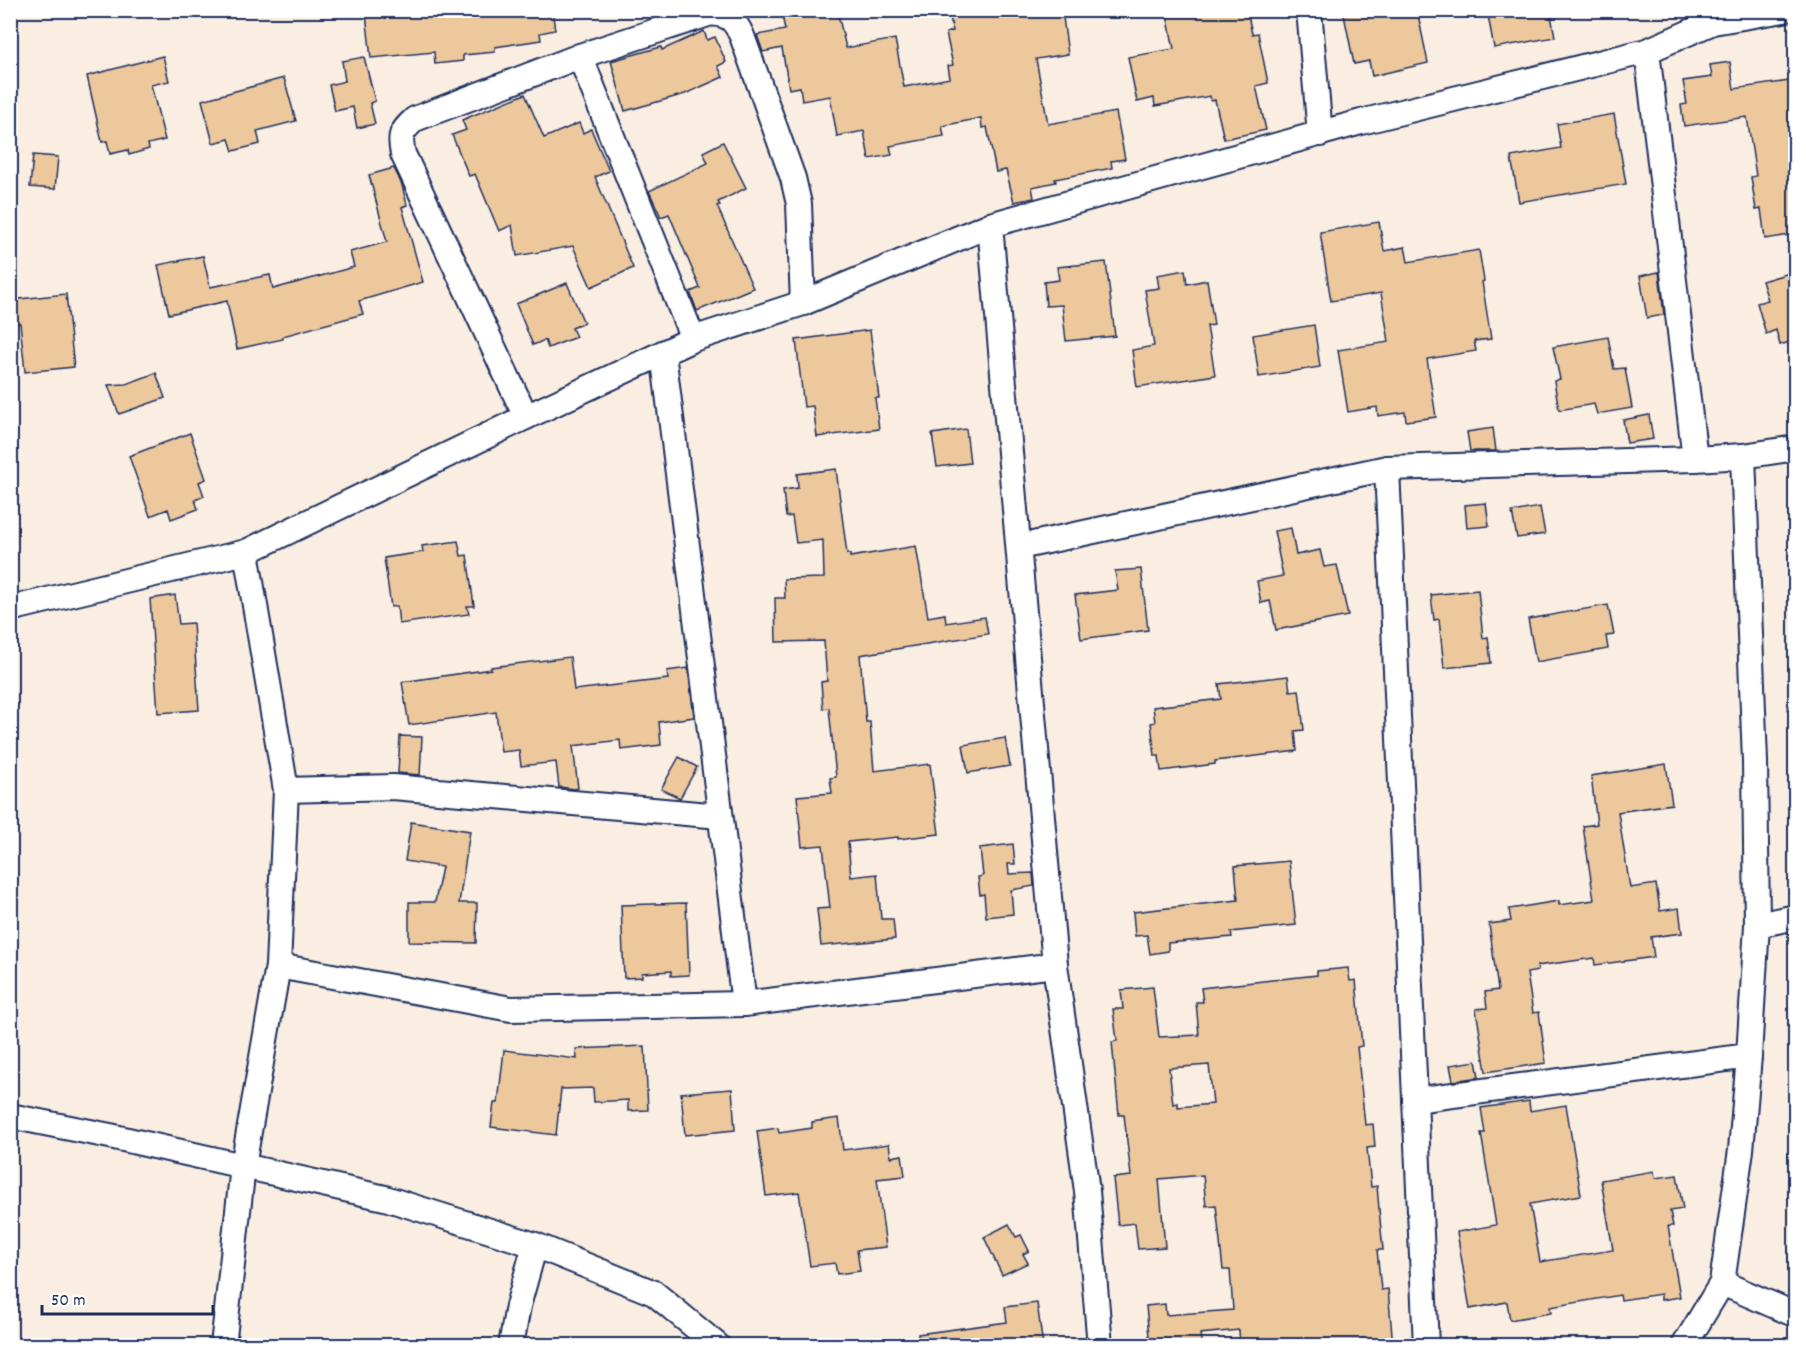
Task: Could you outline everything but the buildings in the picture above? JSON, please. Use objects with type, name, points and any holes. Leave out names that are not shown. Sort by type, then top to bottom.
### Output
[{"type":"street","points":[[1309,10],[1320,134]]},
{"type":"street","points":[[10,609],[246,552],[693,339],[803,303],[990,225],[1320,134],[1647,51],[1712,16],[1784,10]]},
{"type":"street","points":[[526,417],[403,154],[400,141],[403,130],[415,120],[580,56],[711,13],[726,15],[736,24],[742,36],[795,187],[799,204],[803,303]]},
{"type":"street","points":[[1647,51],[1695,459]]},
{"type":"street","points":[[580,56],[693,339]]},
{"type":"street","points":[[990,225],[1055,965],[1087,1191],[1101,1346]]},
{"type":"street","points":[[663,354],[744,1004]]},
{"type":"street","points":[[1019,547],[1387,468],[1695,459],[1743,456],[1796,448]]},
{"type":"street","points":[[1684,1346],[1722,1283],[1741,1150],[1749,1056],[1757,925],[1755,761],[1743,456]]},
{"type":"street","points":[[1387,468],[1426,1346]]},
{"type":"street","points":[[223,1346],[243,1166],[278,966],[286,790],[246,552]]},
{"type":"street","points":[[286,790],[393,787],[720,816]]},
{"type":"street","points":[[1757,925],[1796,917]]},
{"type":"street","points":[[278,966],[511,1009],[744,1004],[1055,965]]},
{"type":"street","points":[[1415,1100],[1749,1056]]},
{"type":"street","points":[[10,1116],[385,1198],[535,1245],[654,1293],[718,1346]]},
{"type":"street","points":[[511,1346],[518,1306],[535,1245]]},
{"type":"street","points":[[1722,1283],[1796,1315]]}]
